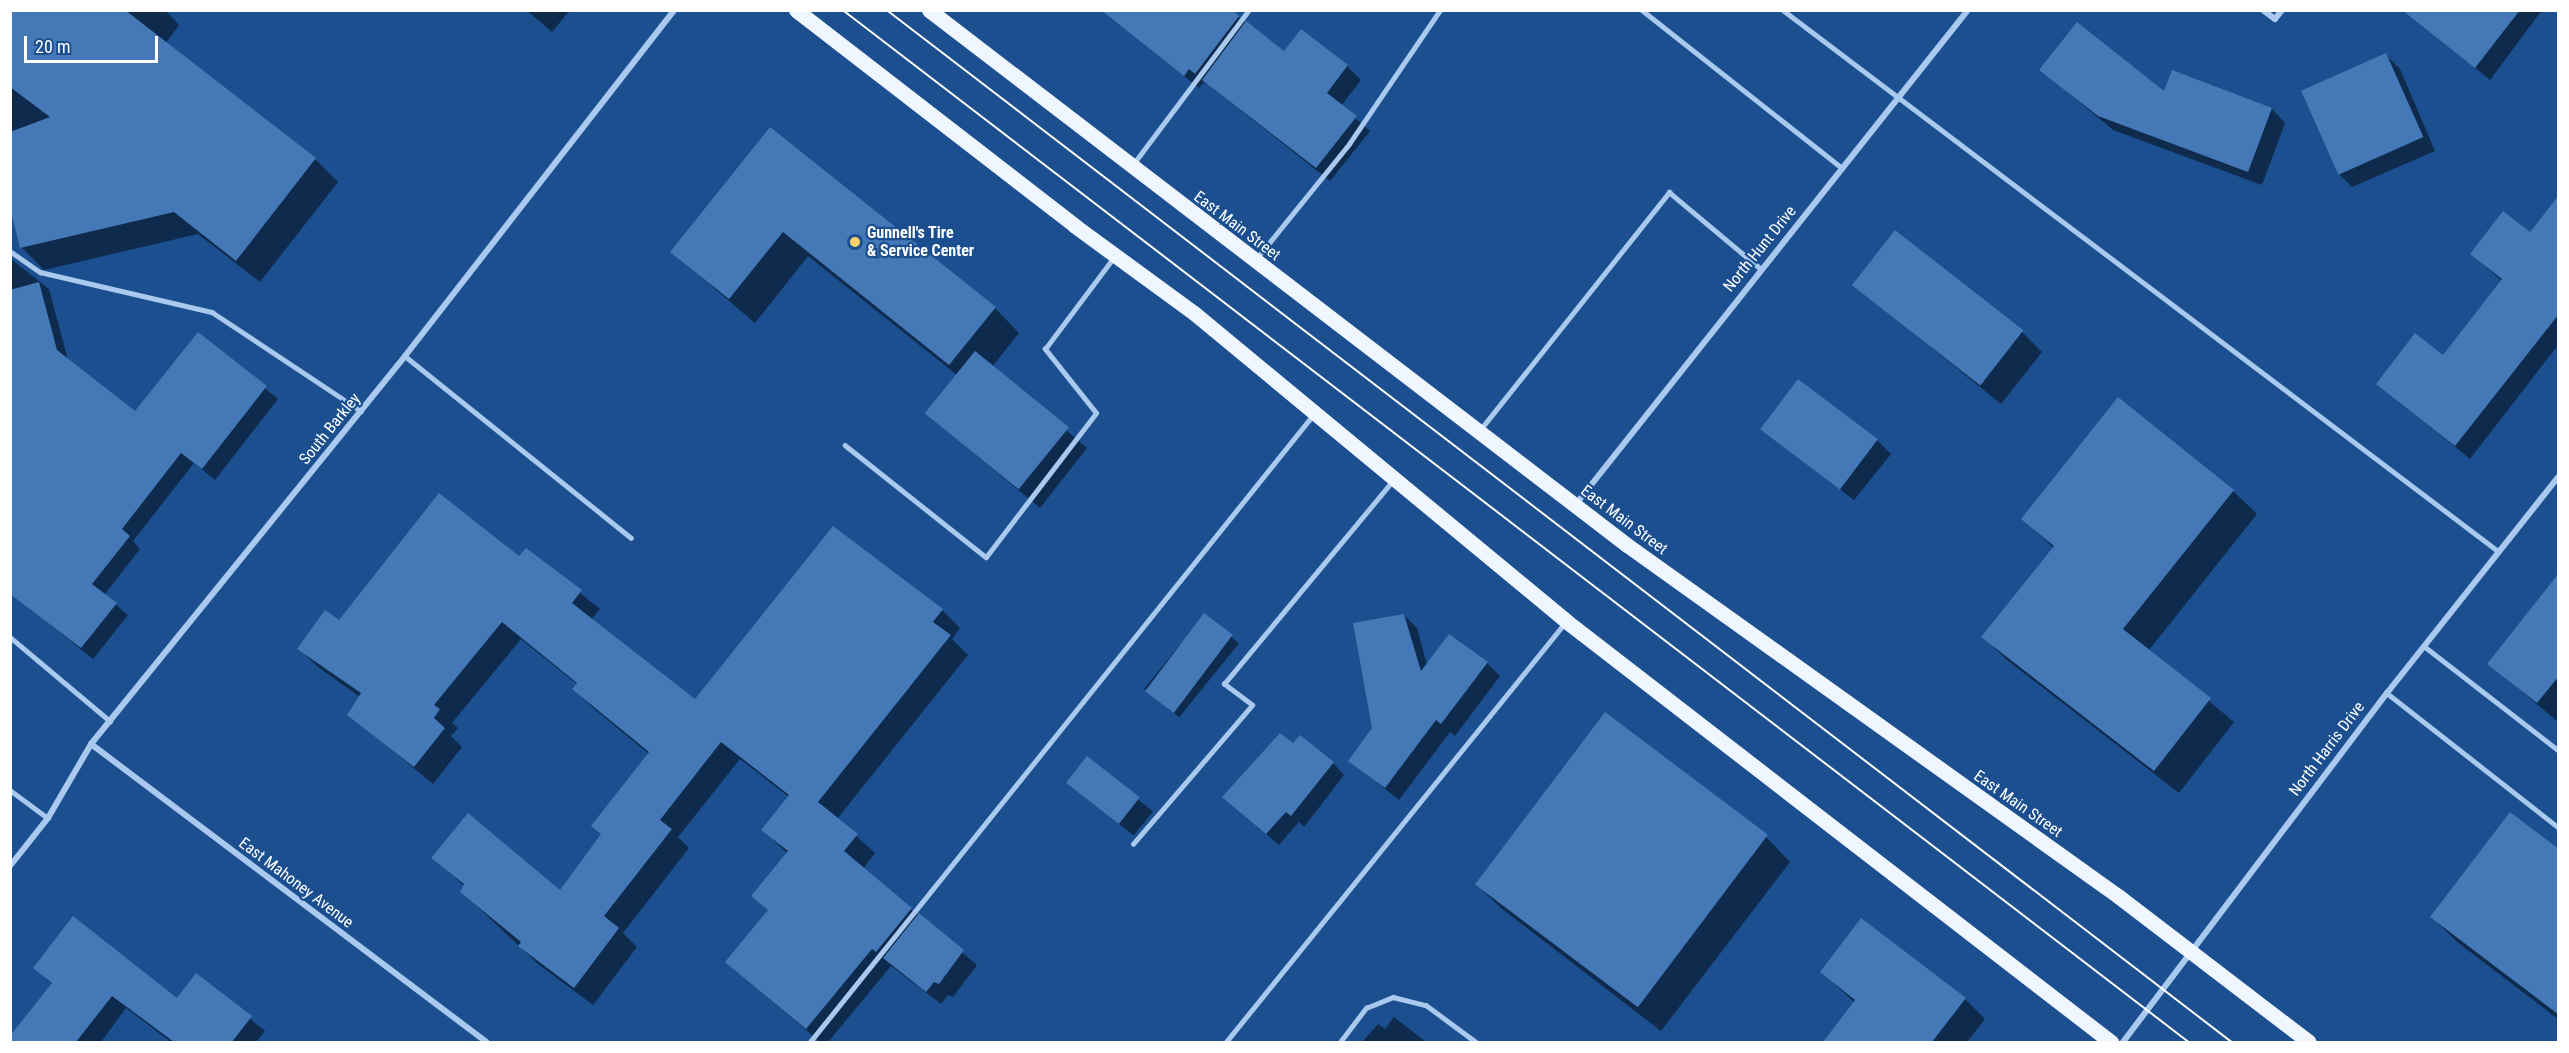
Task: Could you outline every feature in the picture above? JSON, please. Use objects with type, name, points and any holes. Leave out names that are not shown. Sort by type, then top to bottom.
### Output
[{"type":"main road","points":[[796,10],[1194,313],[1566,621],[2111,1042]]},
{"type":"main road","name":"East Main Street","points":[[929,10],[1130,168],[1775,655],[2118,896],[2309,1042]]},
{"type":"street","name":"South Barkley","points":[[10,866],[48,818],[91,744],[405,356],[674,10]]},
{"type":"street","name":"North Hunt Drive","points":[[1575,505],[1968,10]]},
{"type":"street","points":[[2263,10],[2275,19],[2282,10]]},
{"type":"street","name":"North Harris Drive","points":[[2123,1042],[2387,693],[2559,477]]},
{"type":"street","name":"East Mahoney Avenue","points":[[91,744],[486,1042]]},
{"type":"lane","points":[[1130,168],[1249,10]]},
{"type":"lane","points":[[1254,262],[1349,144],[1440,10]]},
{"type":"lane","points":[[1642,10],[1842,168]]},
{"type":"lane","points":[[1783,10],[2498,551]]},
{"type":"lane","points":[[1479,432],[1669,192],[1761,269]]},
{"type":"lane","points":[[10,251],[40,272],[212,312],[361,411]]},
{"type":"lane","points":[[845,445],[986,557],[1096,414],[1045,349],[1115,255]]},
{"type":"lane","points":[[405,356],[631,538]]},
{"type":"lane","points":[[810,1042],[1314,413]]},
{"type":"lane","points":[[1132,844],[1252,705],[1224,684],[1394,480]]},
{"type":"lane","points":[[1226,1042],[1566,621]]},
{"type":"lane","points":[[10,637],[110,721]]},
{"type":"lane","points":[[2424,646],[2559,750]]},
{"type":"lane","points":[[2387,693],[2559,827]]},
{"type":"lane","points":[[10,790],[48,818]]},
{"type":"lane","points":[[1340,1042],[1366,1008],[1393,998],[1426,1005],[1476,1042]]},
{"type":"building","points":[[10,10],[125,10],[316,158],[236,261],[174,212],[20,248],[10,208],[10,132],[50,117],[10,87]]},
{"type":"building","points":[[1101,10],[1232,10],[1239,16],[1195,74],[1189,69],[1184,76]]},
{"type":"building","points":[[2402,10],[2520,10],[2475,68]]},
{"type":"building","points":[[1246,21],[1284,51],[1301,29],[1348,65],[1327,93],[1357,116],[1316,168],[1202,80]]},
{"type":"building","points":[[2077,22],[2164,91],[2172,70],[2272,108],[2248,172],[2098,116],[2039,70]]},
{"type":"building","points":[[2386,53],[2423,137],[2338,175],[2301,91]]},
{"type":"building","name":"Gunnell's Tire & Service Center","points":[[770,127],[996,307],[949,365],[783,232],[729,299],[670,252]]},
{"type":"building","points":[[2559,195],[2559,314],[2455,446],[2376,384],[2415,333],[2443,355],[2502,279],[2470,254],[2503,211],[2530,232]]},
{"type":"building","points":[[1895,230],[2023,330],[1980,386],[1852,285]]},
{"type":"building","points":[[39,282],[57,350],[135,411],[198,332],[267,386],[202,469],[181,453],[122,529],[130,536],[92,584],[117,603],[81,648],[10,594],[10,290]]},
{"type":"building","points":[[975,351],[1069,427],[1019,489],[925,413]]},
{"type":"building","points":[[1798,379],[1878,439],[1840,489],[1760,429]]},
{"type":"building","points":[[2118,397],[2234,490],[2123,629],[2211,698],[2154,771],[1981,637],[2054,546],[2021,519]]},
{"type":"building","points":[[439,493],[519,556],[526,548],[582,590],[572,603],[695,699],[833,526],[943,609],[933,622],[951,635],[818,802],[858,834],[844,851],[912,908],[876,952],[872,949],[806,1029],[725,962],[768,910],[751,896],[788,851],[761,830],[789,795],[721,742],[660,820],[672,829],[604,916],[619,928],[574,988],[518,946],[521,942],[460,892],[464,884],[431,858],[468,813],[560,890],[601,834],[591,826],[649,752],[572,689],[577,683],[502,622],[434,705],[440,709],[434,718],[445,728],[414,767],[347,715],[361,693],[297,649],[325,610],[339,620]]},
{"type":"building","points":[[2559,573],[2559,676],[2537,703],[2487,664]]},
{"type":"building","points":[[1204,613],[1233,635],[1174,713],[1145,691]]},
{"type":"building","points":[[1404,614],[1421,671],[1449,634],[1488,662],[1441,724],[1436,720],[1385,788],[1348,761],[1372,728],[1353,623]]},
{"type":"building","points":[[1605,712],[1768,835],[1638,1007],[1475,885]]},
{"type":"building","points":[[1280,733],[1293,743],[1300,735],[1334,762],[1291,816],[1286,812],[1266,834],[1222,797]]},
{"type":"building","points":[[1087,756],[1140,797],[1119,824],[1066,783]]},
{"type":"building","points":[[2510,812],[2559,849],[2559,1015],[2430,917]]},
{"type":"building","points":[[919,913],[964,950],[939,984],[934,982],[926,992],[883,958]]},
{"type":"building","points":[[73,916],[177,998],[196,973],[252,1016],[232,1042],[174,1042],[112,996],[76,1042],[10,1042],[10,1036],[52,983],[33,968]]},
{"type":"building","points":[[1861,918],[1966,998],[1932,1042],[1823,1042],[1855,1000],[1820,972]]},
{"type":"tram line","points":[[843,10],[2189,1042]]},
{"type":"tram line","points":[[887,10],[2232,1042]]},
{"type":"place","name":"Gunnell's Tire & Service Center","points":[[855,242]]}]
